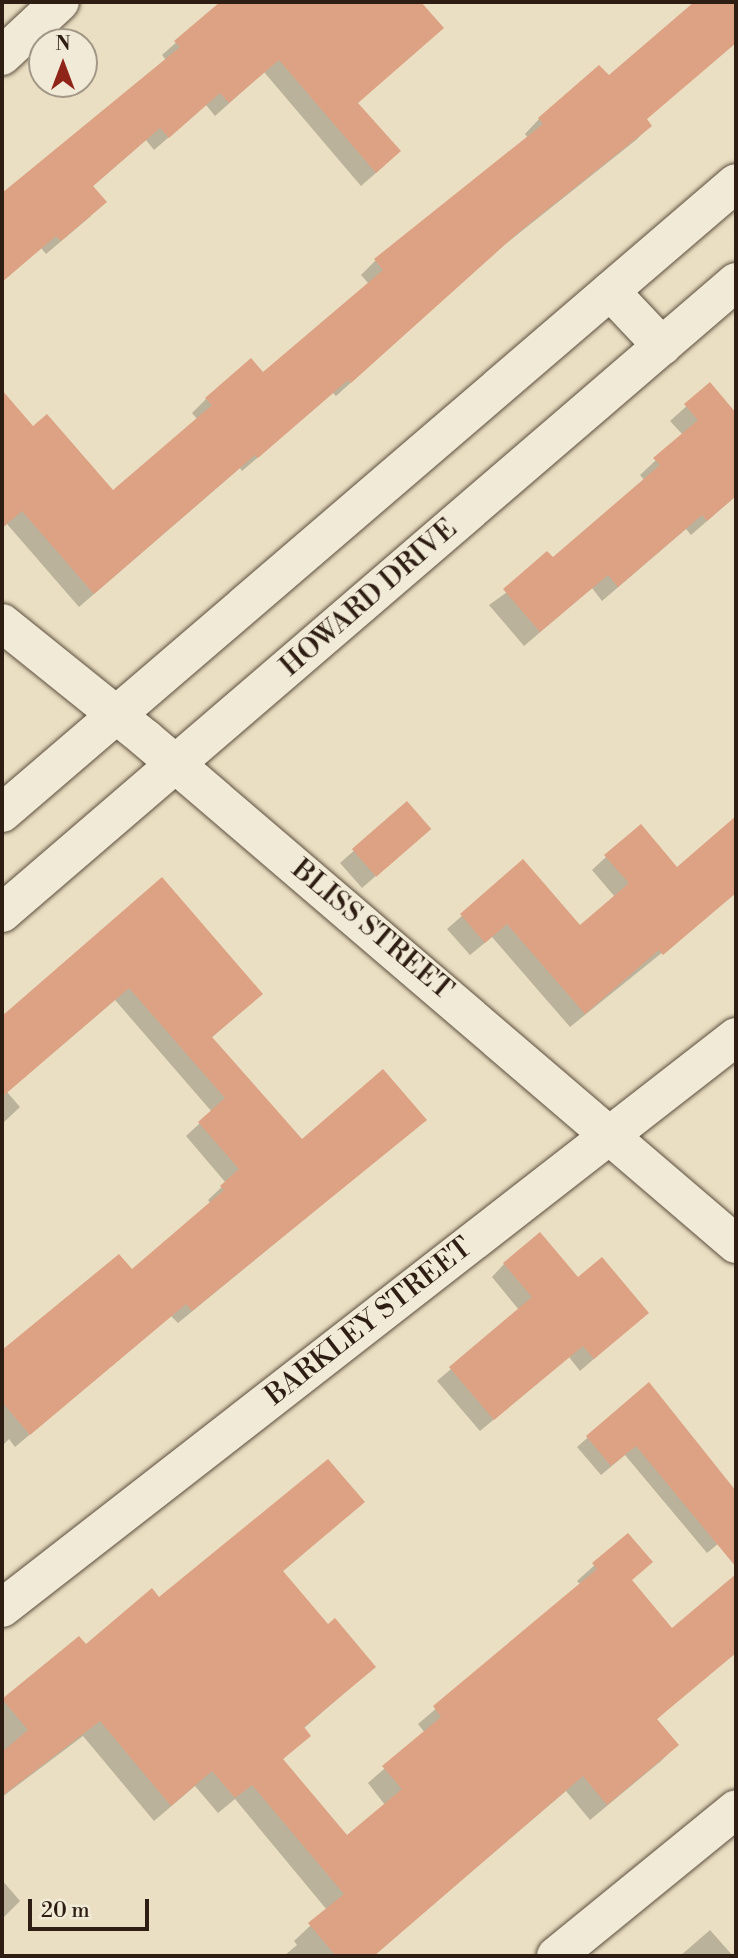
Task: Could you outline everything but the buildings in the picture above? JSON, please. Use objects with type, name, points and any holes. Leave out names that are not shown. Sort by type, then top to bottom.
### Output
[{"type":"street","points":[[2,56],[60,2]]},
{"type":"street","points":[[2,813],[736,183]]},
{"type":"street","name":"HOWARD DRIVE","points":[[2,913],[736,282]]},
{"type":"street","points":[[610,291],[662,346]]},
{"type":"street","name":"BLISS STREET","points":[[2,622],[176,764],[611,1134],[736,1244]]},
{"type":"street","name":"BARKLEY STREET","points":[[2,1608],[736,1037]]},
{"type":"street","points":[[556,1956],[736,1809]]}]
